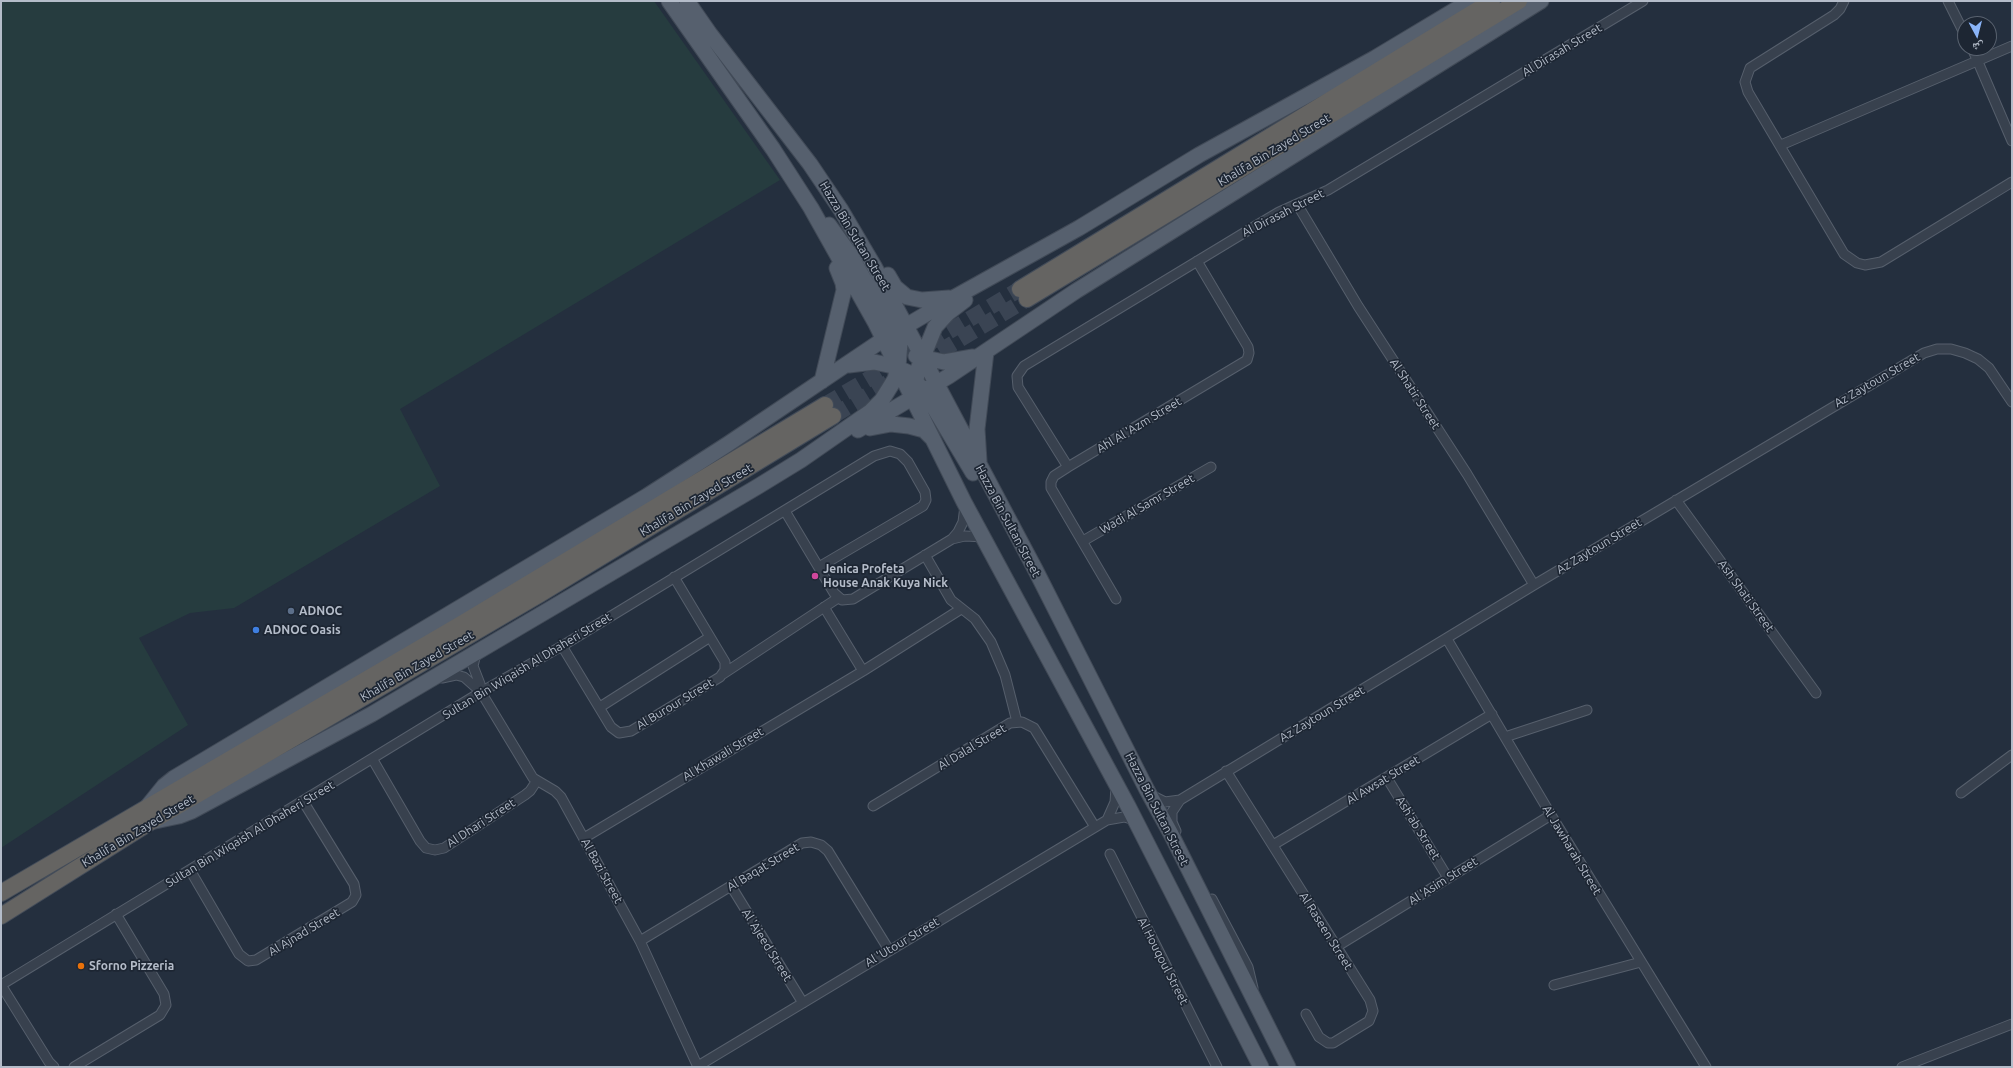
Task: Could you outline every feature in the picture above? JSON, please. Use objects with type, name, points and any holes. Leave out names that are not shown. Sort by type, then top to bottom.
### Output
[{"type":"highway","name":"Khalifa Bin Zayed Street","points":[[1492,1],[1024,294],[1519,1]]},
{"type":"highway","name":"Khalifa Bin Zayed Street","points":[[1,893],[149,814],[463,623],[829,410]]},
{"type":"highway","name":"Khalifa Bin Zayed Street","points":[[1,916],[149,814]]},
{"type":"main road","name":"Hazza Bin Sultan Street","points":[[669,1],[774,149],[811,208]]},
{"type":"main road","name":"Hazza Bin Sultan Street","points":[[687,1],[710,34],[810,164],[841,210],[887,291],[896,334]]},
{"type":"main road","points":[[896,334],[898,367],[890,388],[875,408],[800,460],[476,654],[372,714],[192,811],[179,816],[149,814],[159,791],[174,778],[647,496],[822,382],[840,368],[955,296],[1079,228],[1200,155],[1375,58],[1470,1]]},
{"type":"main road","points":[[800,460],[875,421],[924,391],[984,353],[1089,282],[1541,1]]},
{"type":"main road","points":[[811,208],[839,238],[870,287],[896,334],[910,353],[922,358],[944,362],[984,353]]},
{"type":"main road","points":[[811,208],[817,228],[841,275],[844,290],[822,382]]},
{"type":"main road","points":[[841,210],[849,212],[855,217],[895,287],[900,293],[907,297],[920,300],[933,300],[955,296]]},
{"type":"main road","points":[[915,379],[935,327],[948,313],[978,291],[1066,238],[1079,228]]},
{"type":"main road","points":[[979,468],[977,429],[984,353]]},
{"type":"main road","name":"Hazza Bin Sultan Street","points":[[922,358],[924,391],[934,440],[964,502],[1135,820],[1261,1067]]},
{"type":"main road","points":[[840,368],[868,362],[898,367],[915,379],[924,391],[963,459],[976,477],[997,500]]},
{"type":"main road","name":"Hazza Bin Sultan Street","points":[[898,367],[924,391],[979,468],[997,500],[1045,589],[1147,790],[1171,834],[1253,1000],[1288,1067]]},
{"type":"main road","points":[[800,460],[864,430],[882,425],[900,424],[914,427],[924,430],[934,440]]},
{"type":"street","name":"Al Dirasah Street","points":[[1068,467],[1020,390],[1017,379],[1020,371],[1027,364],[1258,224],[1312,198],[1346,179],[1643,1]]},
{"type":"street","points":[[1844,1],[1840,9],[1834,15],[1754,65],[1747,72],[1745,82],[1746,87],[1844,254],[1857,263],[1865,265],[1881,262],[2012,182]]},
{"type":"street","points":[[1948,1],[1957,19]]},
{"type":"street","points":[[1780,145],[2012,46]]},
{"type":"street","points":[[1976,56],[2012,141]]},
{"type":"street","name":"Al Shatir Street","points":[[1297,204],[1358,306],[1467,474],[1534,585]]},
{"type":"street","name":"Ahl Al 'Azm Street","points":[[1116,599],[1051,485],[1054,476],[1068,467],[1247,360],[1249,353],[1248,347],[1197,261]]},
{"type":"street","name":"Az Zaytoun Street","points":[[1180,800],[1534,585],[1924,353],[1951,349],[1965,352],[1978,359],[1989,368],[2012,402]]},
{"type":"street","name":"Sultan Bin Wiqaish Al Dhaheri Street","points":[[1,985],[116,914],[373,760],[481,692],[562,646],[879,453],[895,452],[900,454],[908,462],[925,492],[926,500],[923,506],[819,567]]},
{"type":"street","name":"Wadi Al Samr Street","points":[[1083,541],[1211,467]]},
{"type":"street","name":"Ash Shati Street","points":[[1676,500],[1816,693]]},
{"type":"street","points":[[952,539],[958,532],[963,522],[964,502]]},
{"type":"street","points":[[784,511],[838,598],[846,601],[853,599],[952,539],[965,536],[984,537]]},
{"type":"street","points":[[925,555],[951,600],[975,619],[991,642],[1005,675],[1018,722]]},
{"type":"street","name":"Al Burour Street","points":[[562,646],[615,731],[628,732],[723,674],[725,662],[674,577]]},
{"type":"street","points":[[723,674],[838,598]]},
{"type":"street","points":[[824,607],[863,671]]},
{"type":"street","name":"Al Khawali Street","points":[[584,838],[863,671],[961,609]]},
{"type":"street","points":[[600,707],[710,637]]},
{"type":"street","name":"Al Jawharah Street","points":[[1447,639],[1551,815],[1640,962],[1706,1067]]},
{"type":"street","points":[[476,654],[473,666],[480,684],[481,692],[536,782]]},
{"type":"street","points":[[435,677],[460,675],[467,679],[481,692]]},
{"type":"street","points":[[1506,737],[1587,710]]},
{"type":"street","name":"Al Awsat Street","points":[[1273,845],[1492,714]]},
{"type":"street","name":"Al Dalal Street","points":[[873,806],[1010,723],[1018,722],[1026,723],[1034,728],[1095,827]]},
{"type":"street","points":[[1961,793],[2012,755]]},
{"type":"street","name":"Al Dhari Street","points":[[373,760],[420,841],[426,848],[435,850],[444,848],[525,795],[530,791],[536,782]]},
{"type":"street","name":"Al Raseen Street","points":[[1226,771],[1373,1005],[1372,1017],[1364,1025],[1333,1043],[1328,1043],[1319,1037],[1306,1014]]},
{"type":"street","name":"Ash'ab Street","points":[[1387,778],[1448,878]]},
{"type":"street","name":"Al Bazi Street","points":[[536,782],[549,787],[561,797],[640,941],[698,1067]]},
{"type":"street","points":[[1107,820],[1115,802],[1115,783]]},
{"type":"street","points":[[1147,790],[1158,800],[1166,802],[1180,800]]},
{"type":"street","points":[[1180,800],[1173,807],[1172,822],[1248,967],[1253,983],[1253,1000]]},
{"type":"street","name":"Al Ajnad Street","points":[[190,870],[241,957],[252,961],[263,956],[352,902],[356,895],[354,884],[304,801]]},
{"type":"street","name":"Al 'Asim Street","points":[[1336,948],[1551,815]]},
{"type":"street","name":"Al 'Utour Street","points":[[698,1067],[889,950],[1107,820],[1124,817],[1135,820]]},
{"type":"street","name":"Al Baqat Street","points":[[640,941],[802,843],[816,843],[828,851],[889,950]]},
{"type":"street","name":"Al Houqoul Street","points":[[1110,854],[1216,1067]]},
{"type":"street","name":"Al 'Ajeed Street","points":[[731,886],[803,1003]]},
{"type":"street","points":[[74,1067],[160,1015],[166,1005],[164,994],[116,914]]},
{"type":"street","points":[[1554,985],[1640,962]]},
{"type":"street","points":[[1,985],[51,1065]]},
{"type":"street","points":[[1902,1067],[2012,1024]]},
{"type":"green space","points":[[1,1],[654,1],[780,180],[400,409],[440,486],[234,608],[190,613],[139,638],[188,725],[1,848]]},
{"type":"tunnel","points":[[825,405],[1020,289]]},
{"type":"tunnel","points":[[919,364],[1027,299]]},
{"type":"tunnel","points":[[833,416],[899,376]]},
{"type":"place","name":"Jenica Profeta House Anak Kuya Nick","points":[[815,576]]},
{"type":"place","name":"ADNOC","points":[[291,611]]},
{"type":"place","name":"ADNOC Oasis","points":[[256,630]]},
{"type":"place","name":"Sforno Pizzeria","points":[[81,966]]}]
